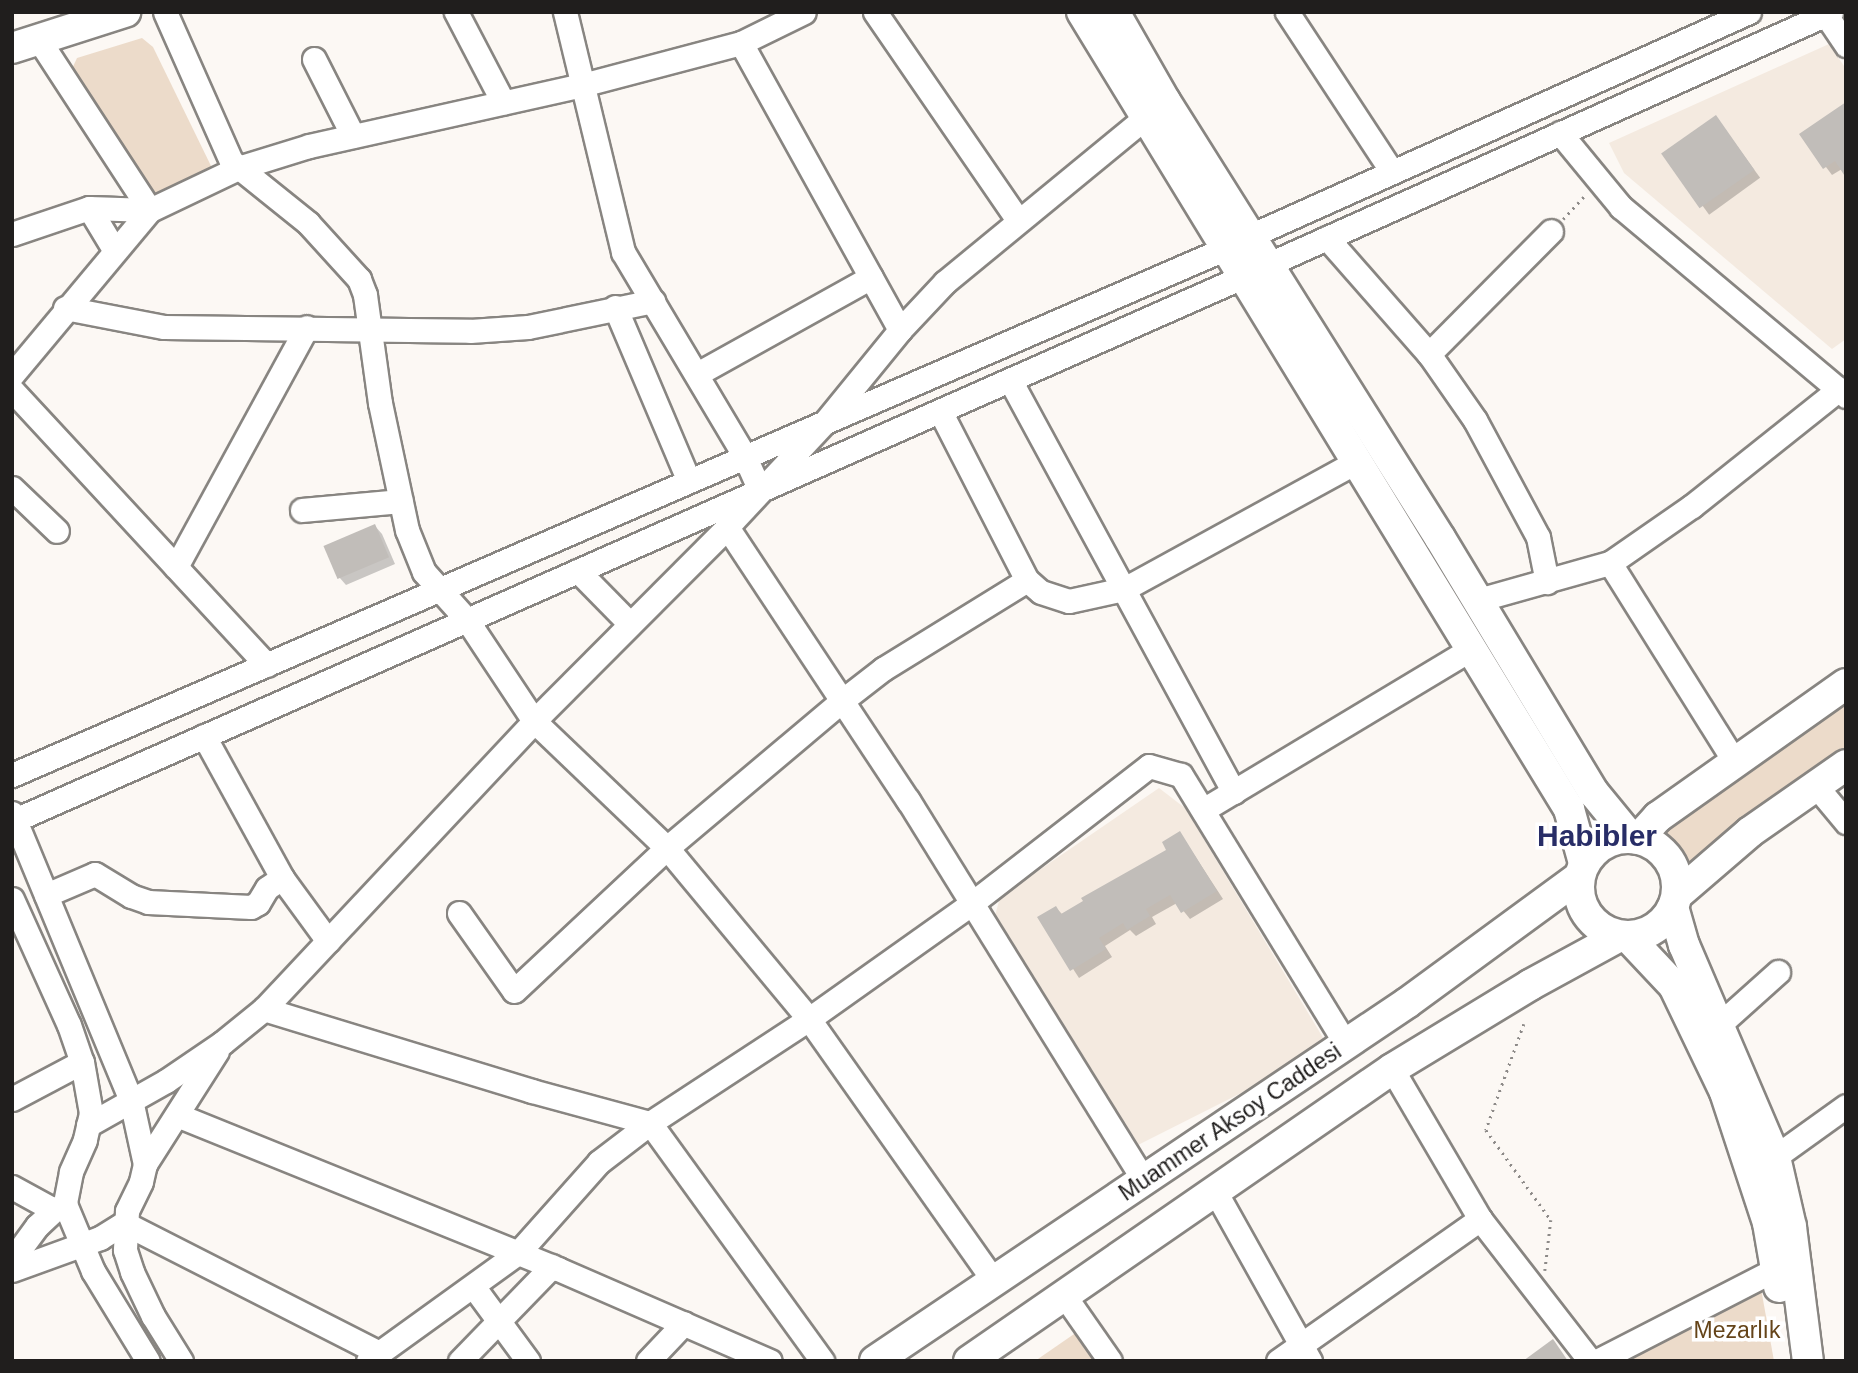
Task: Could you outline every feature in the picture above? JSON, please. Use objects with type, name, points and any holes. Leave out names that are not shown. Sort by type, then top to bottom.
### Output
[{"type":"main road","points":[[26,44],[125,12]]},
{"type":"main road","points":[[1082,12],[1146,117],[1237,243],[1269,264],[1478,600],[1594,793],[1634,838]]},
{"type":"main road","points":[[1114,12],[1237,243],[1242,277],[1569,809],[1581,870],[1580,899],[1589,918],[1600,928],[1624,936],[1674,986],[1725,1092],[1768,1223],[1788,1361]]},
{"type":"main road","points":[[1634,838],[1658,817],[1846,684]]},
{"type":"main road","points":[[1624,936],[1655,928],[1675,901],[1750,832],[1846,765]]},
{"type":"main road","points":[[1581,870],[1603,844],[1634,838],[1652,844],[1670,860],[1675,871],[1675,901],[1684,945],[1720,1024],[1774,1157],[1790,1227],[1808,1361]]},
{"type":"main road","name":"Muammer Aksoy Caddesi","points":[[875,1361],[1346,1044],[1581,870]]},
{"type":"main road","name":"Muammer Aksoy Caddesi","points":[[968,1361],[1392,1069],[1530,985],[1624,936]]},
{"type":"street","points":[[165,12],[232,161],[308,223],[359,279],[365,295],[380,403],[415,555],[440,590],[467,620],[534,720],[667,848],[809,1019],[994,1281]]},
{"type":"street","points":[[456,12],[503,102]]},
{"type":"street","points":[[565,12],[624,251],[745,457],[760,491]]},
{"type":"street","points":[[12,375],[65,308],[150,210],[238,168],[353,136],[582,85],[741,43],[804,12]]},
{"type":"street","points":[[874,12],[1018,220]]},
{"type":"street","points":[[1287,12],[1392,172]]},
{"type":"street","points":[[12,775],[1237,243],[1749,12]]},
{"type":"street","points":[[1269,264],[1827,13],[1846,45]]},
{"type":"street","points":[[741,43],[900,330]]},
{"type":"street","points":[[26,44],[150,210]]},
{"type":"street","points":[[314,60],[353,136]]},
{"type":"street","points":[[88,1125],[222,1043],[264,1009],[534,720],[727,527],[825,422],[900,330],[945,282],[1146,117]]},
{"type":"street","points":[[1478,600],[1610,563],[1692,506],[1842,392],[1621,207],[1597,182],[1560,134]]},
{"type":"street","points":[[12,234],[89,208],[150,210]]},
{"type":"street","points":[[89,208],[115,251]]},
{"type":"street","points":[[1429,354],[1551,231]]},
{"type":"street","points":[[1327,238],[1429,354],[1475,420],[1538,537],[1547,582]]},
{"type":"street","points":[[697,374],[871,277]]},
{"type":"street","points":[[145,1164],[131,1100],[14,816],[204,736],[1242,277]]},
{"type":"street","points":[[65,308],[164,327],[370,327],[470,331],[528,327],[653,301]]},
{"type":"street","points":[[615,307],[690,481]]},
{"type":"street","points":[[176,568],[307,327]]},
{"type":"street","points":[[1010,380],[1234,792]]},
{"type":"street","points":[[12,390],[267,665]]},
{"type":"street","points":[[940,411],[1027,580],[1041,592],[1069,601],[1124,589],[1356,462]]},
{"type":"street","points":[[12,488],[57,531]]},
{"type":"street","points":[[302,510],[401,501]]},
{"type":"street","points":[[727,527],[844,700],[1144,1180]]},
{"type":"street","points":[[1610,563],[1735,762]]},
{"type":"street","points":[[578,571],[630,624]]},
{"type":"street","points":[[459,913],[514,990],[667,848],[883,668],[1027,580]]},
{"type":"street","points":[[1203,810],[1471,649]]},
{"type":"street","points":[[204,736],[282,878],[328,941]]},
{"type":"street","points":[[124,1223],[373,1357],[518,1253],[599,1162],[650,1123],[809,1019],[971,904],[1149,766],[1181,775],[1346,1044]]},
{"type":"street","points":[[1816,786],[1846,822]]},
{"type":"street","points":[[46,895],[95,874],[131,896],[148,902],[251,907],[258,903],[267,888],[282,878]]},
{"type":"street","points":[[12,899],[69,1025],[82,1062],[91,1113],[60,1207],[37,1226],[12,1261]]},
{"type":"street","points":[[1720,1024],[1779,972]]},
{"type":"street","points":[[264,1009],[532,1091],[650,1123],[821,1361]]},
{"type":"street","points":[[181,1361],[153,1316],[131,1272],[125,1250],[124,1223],[145,1164],[222,1043]]},
{"type":"street","points":[[14,1093],[82,1062]]},
{"type":"street","points":[[1392,1069],[1480,1219],[1590,1361]]},
{"type":"street","points":[[1774,1157],[1846,1106]]},
{"type":"street","points":[[177,1115],[552,1266],[770,1361]]},
{"type":"street","points":[[12,1187],[60,1207],[82,1244],[93,1271],[148,1361]]},
{"type":"street","points":[[1215,1191],[1306,1352]]},
{"type":"street","points":[[1278,1361],[1306,1352],[1480,1219]]},
{"type":"street","points":[[12,1270],[100,1238],[124,1223]]},
{"type":"street","points":[[460,1361],[552,1266]]},
{"type":"street","points":[[1597,1361],[1776,1269]]},
{"type":"street","points":[[473,1286],[528,1361]]},
{"type":"street","points":[[1064,1295],[1110,1361]]},
{"type":"street","points":[[649,1361],[684,1323]]},
{"type":"path","points":[[1551,231],[1597,182]]},
{"type":"path","points":[[1524,1024],[1486,1130],[1551,1220],[1541,1299]]},
{"type":"shaded area","points":[[1829,44],[1846,69],[1846,339],[1832,349],[1624,173],[1609,143]]},
{"type":"shaded area","points":[[1159,788],[1185,808],[1325,1041],[1261,1083],[1138,1145],[995,916],[1000,897]]},
{"type":"green space","points":[[142,38],[153,47],[213,170],[159,195],[151,193],[70,73],[77,58]]},
{"type":"green space","points":[[1846,699],[1846,750],[1690,864],[1661,829]]},
{"type":"green space","name":"Mezarlık","points":[[1760,1283],[1774,1361],[1623,1361],[1627,1350]]},
{"type":"green space","points":[[1077,1332],[1096,1361],[1035,1361]]},
{"type":"building","points":[[1846,102],[1846,178],[1835,161],[1823,169],[1799,134]]},
{"type":"building","points":[[1716,115],[1754,170],[1700,208],[1661,153]]},
{"type":"building","points":[[375,524],[389,557],[338,579],[323,546]]},
{"type":"building","points":[[1180,831],[1217,891],[1181,913],[1170,895],[1146,909],[1150,916],[1127,930],[1123,923],[1099,938],[1106,949],[1070,971],[1037,917],[1056,906],[1061,914],[1083,901],[1081,898],[1166,850],[1162,842]]},
{"type":"building","points":[[1553,1339],[1568,1361],[1523,1361]]},
{"type":"district","name":"Habibler","points":[[1597,836]]}]
